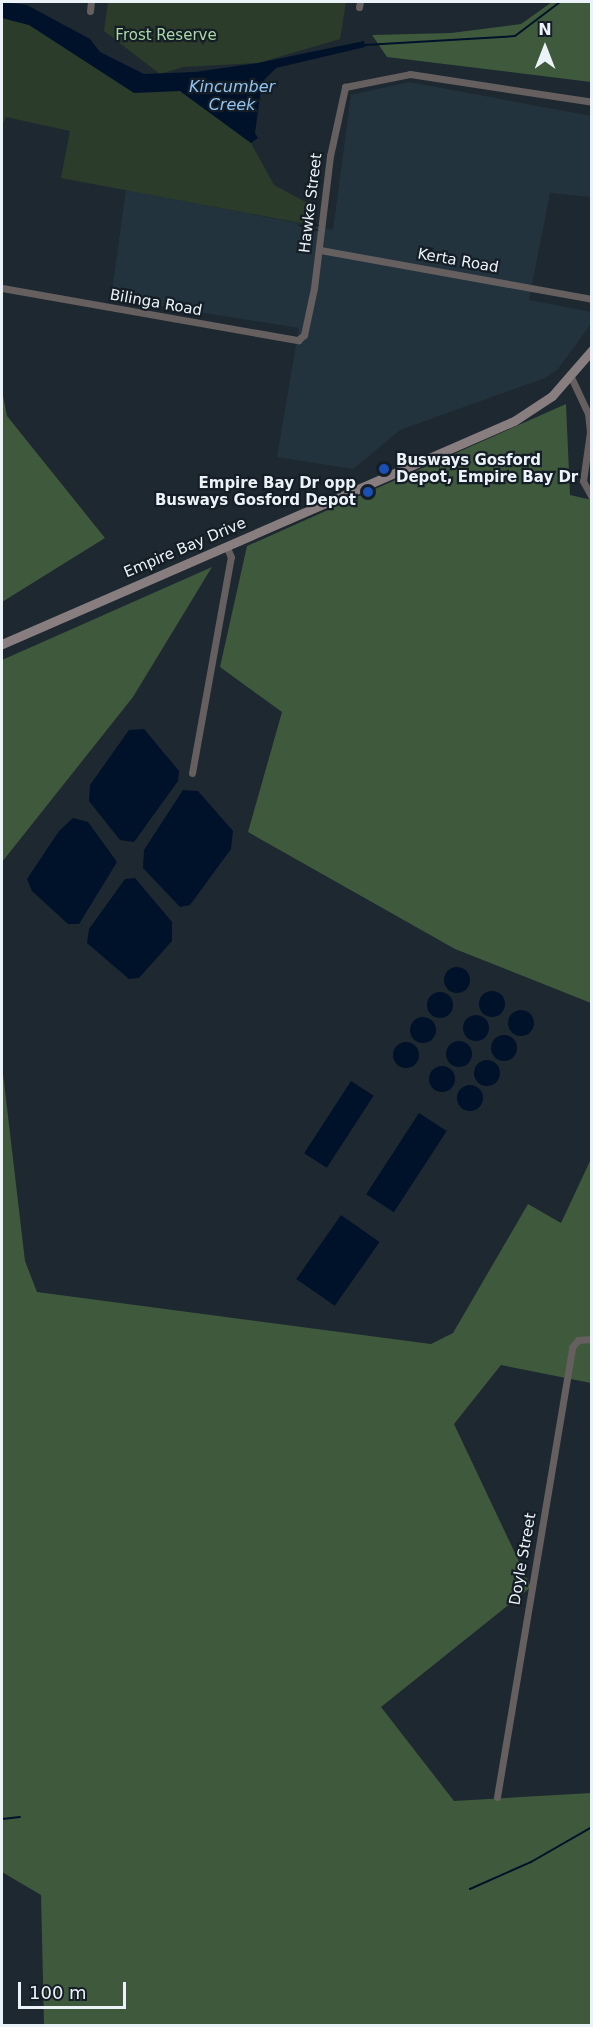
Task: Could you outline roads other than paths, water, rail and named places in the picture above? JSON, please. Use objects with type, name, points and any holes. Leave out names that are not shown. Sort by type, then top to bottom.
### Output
[{"type":"main road","name":"Empire Bay Drive","points":[[2,644],[514,421],[543,404],[571,377],[591,350]]},
{"type":"street","points":[[90,11],[91,2]]},
{"type":"street","name":"Hawke Street","points":[[304,335],[320,250],[330,156],[342,91],[356,82],[410,74],[591,102]]},
{"type":"street","name":"Kerta Road","points":[[320,250],[591,299]]},
{"type":"street","name":"Bilinga Road","points":[[2,288],[286,339],[298,340],[304,335]]},
{"type":"street","points":[[571,377],[588,413],[590,432],[583,481],[590,496]]},
{"type":"street","points":[[192,773],[231,557],[226,546]]},
{"type":"street","name":"Doyle Street","points":[[497,1797],[572,1347],[578,1340],[591,1339]]},
{"type":"water","name":"Kincumber Creek","points":[[2,2],[27,5],[90,39],[100,52],[144,74],[195,72],[258,63],[364,41],[365,47],[276,68],[262,82],[255,133],[258,138],[251,143],[180,91],[134,93],[29,25],[2,18]]},
{"type":"water","points":[[144,729],[179,771],[178,781],[134,842],[120,840],[89,801],[90,785],[129,730]]},
{"type":"water","points":[[183,790],[198,791],[233,831],[231,849],[190,905],[180,907],[143,868],[144,850]]},
{"type":"water","points":[[73,818],[88,822],[117,862],[79,924],[68,924],[32,891],[27,879],[59,831]]},
{"type":"water","points":[[135,878],[172,922],[172,941],[139,978],[129,979],[87,943],[89,929],[125,879]]},
{"type":"water","points":[[457,967],[466,971],[470,980],[466,989],[457,993],[448,989],[444,980],[448,971]]},
{"type":"water","points":[[492,991],[501,995],[505,1004],[501,1013],[492,1017],[483,1013],[479,1004],[483,995]]},
{"type":"water","points":[[440,992],[449,996],[453,1005],[449,1014],[440,1018],[431,1014],[427,1005],[431,996]]},
{"type":"water","points":[[521,1010],[530,1014],[534,1023],[530,1032],[521,1036],[512,1032],[508,1023],[512,1014]]},
{"type":"water","points":[[476,1015],[485,1019],[489,1028],[485,1037],[476,1041],[467,1037],[463,1028],[467,1019]]},
{"type":"water","points":[[423,1017],[432,1021],[436,1030],[432,1039],[423,1043],[414,1039],[410,1030],[414,1021]]},
{"type":"water","points":[[504,1035],[513,1039],[517,1048],[513,1057],[504,1061],[495,1057],[491,1048],[495,1039]]},
{"type":"water","points":[[459,1041],[468,1045],[472,1054],[468,1063],[459,1067],[450,1063],[446,1054],[450,1045]]},
{"type":"water","points":[[406,1042],[415,1046],[419,1055],[415,1064],[406,1068],[397,1064],[393,1055],[397,1046]]},
{"type":"water","points":[[487,1060],[496,1064],[500,1073],[496,1082],[487,1086],[478,1082],[474,1073],[478,1064]]},
{"type":"water","points":[[442,1066],[451,1070],[455,1079],[451,1088],[442,1092],[433,1088],[429,1079],[433,1070]]},
{"type":"water","points":[[351,1081],[374,1096],[327,1168],[304,1153]]},
{"type":"water","points":[[470,1085],[479,1089],[483,1098],[479,1107],[470,1111],[461,1107],[457,1098],[461,1089]]},
{"type":"water","points":[[419,1113],[447,1131],[394,1212],[366,1194]]},
{"type":"water","points":[[341,1215],[380,1242],[335,1306],[296,1279]]},
{"type":"waterway","name":"Kincumber Creek","points":[[365,45],[515,36],[560,2]]},
{"type":"waterway","points":[[2,1819],[20,1817]]},
{"type":"waterway","points":[[470,1889],[531,1862],[592,1827]]},
{"type":"place","name":"Busways Gosford Depot, Empire Bay Dr","points":[[384,469]]},
{"type":"place","name":"Empire Bay Dr opp Busways Gosford Depot","points":[[368,492]]},
{"type":"park label","name":"Frost Reserve","points":[[166,36]]}]
